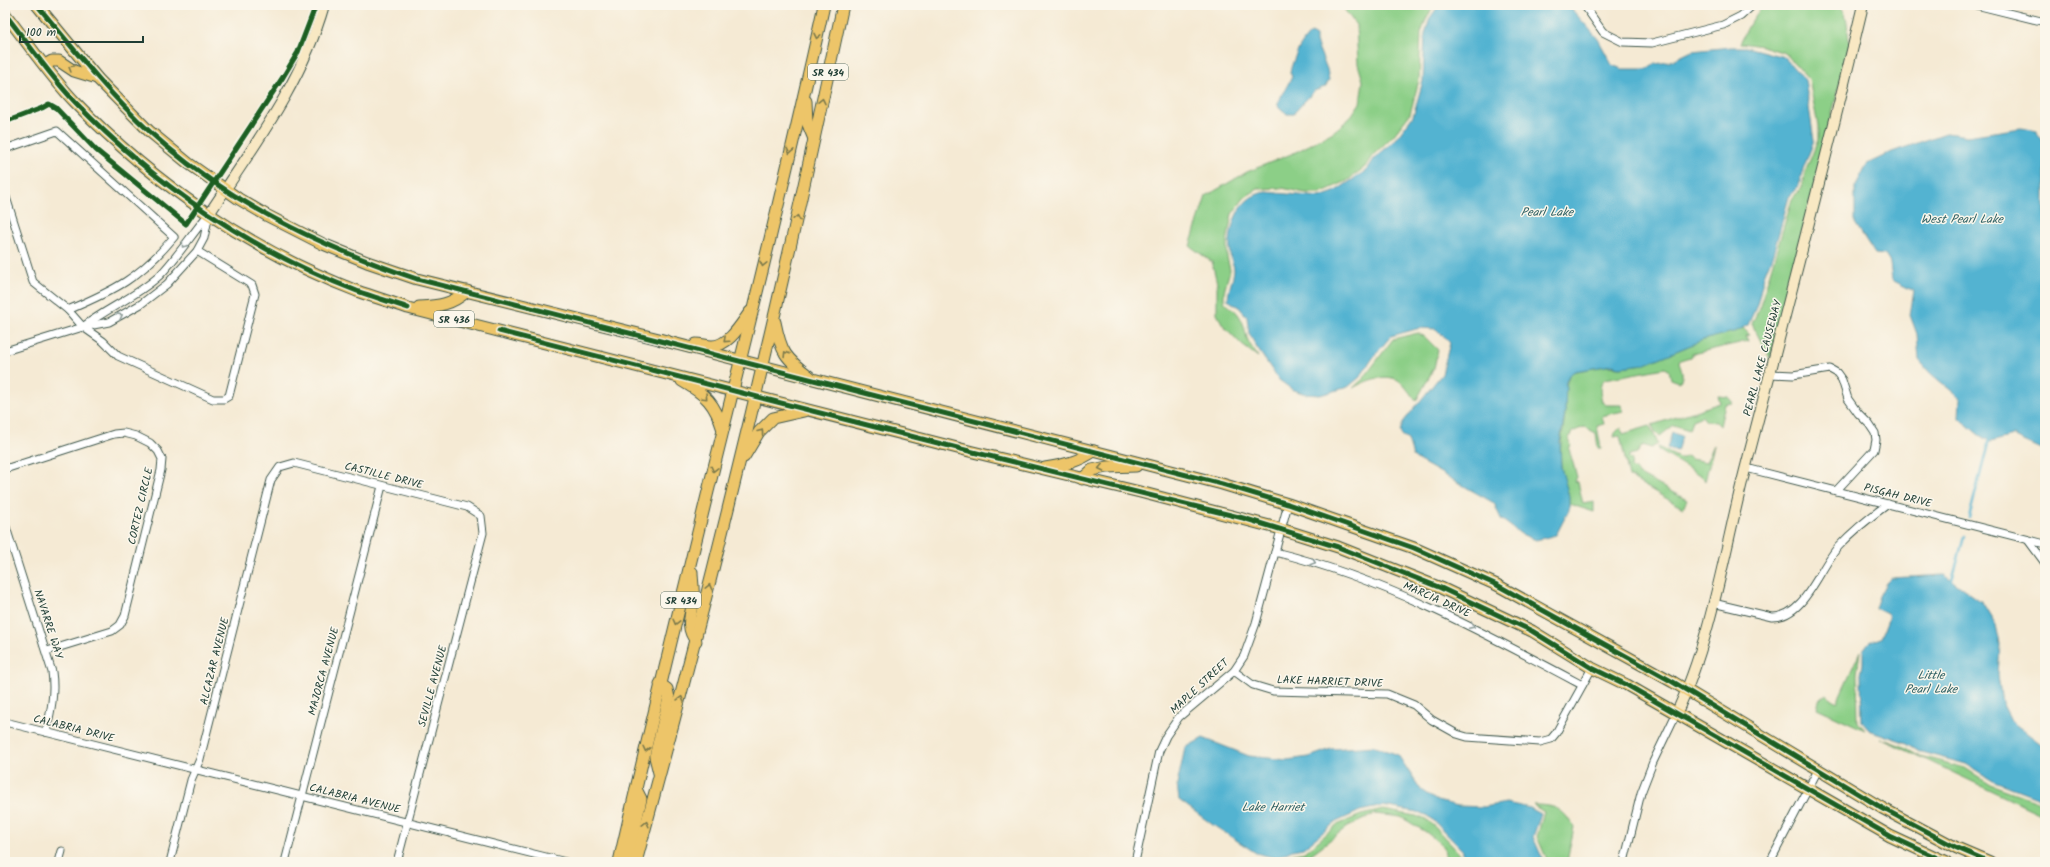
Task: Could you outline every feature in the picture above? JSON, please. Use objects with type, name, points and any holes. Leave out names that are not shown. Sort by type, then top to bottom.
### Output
[{"type":"main road","points":[[37,5],[97,78],[166,147],[225,189],[266,215],[323,244],[367,262],[416,279],[661,340],[1222,484],[1288,504],[1414,548],[1497,585],[1581,630],[1687,690],[1882,808],[1957,848],[1990,862]]},
{"type":"main road","name":"SR 434","points":[[619,862],[660,684],[806,87],[824,5]]},
{"type":"main road","name":"SR 434","points":[[636,862],[696,641],[740,464],[774,318],[843,5]]},
{"type":"main road","name":"SR 436","points":[[5,14],[74,101],[132,156],[174,190],[209,214],[255,243],[312,272],[357,291],[408,308],[1039,469],[1244,518],[1338,547],[1441,588],[1532,631],[1592,668],[1892,837],[1946,862]]},
{"type":"main road","points":[[45,65],[52,61],[60,61],[74,71],[97,78]]},
{"type":"main road","points":[[806,87],[807,122],[814,139]]},
{"type":"main road","points":[[408,308],[437,306],[456,301],[467,291]]},
{"type":"main road","points":[[661,340],[713,346],[722,344],[752,310]]},
{"type":"main road","points":[[774,318],[779,343],[786,356],[814,380]]},
{"type":"main road","points":[[673,376],[703,394],[712,404],[719,416],[723,431]]},
{"type":"main road","points":[[740,464],[759,432],[773,418],[810,410]]},
{"type":"main road","points":[[1039,469],[1071,464],[1082,460],[1094,451]]},
{"type":"main road","points":[[1082,479],[1092,470],[1107,466],[1151,466]]},
{"type":"main road","points":[[691,559],[693,597],[689,628],[690,634],[696,641]]},
{"type":"main road","points":[[660,684],[667,690],[669,698],[655,757],[660,774]]},
{"type":"main road","points":[[629,862],[628,857],[641,800],[636,789]]},
{"type":"street","points":[[82,327],[97,316],[128,298],[159,276],[209,214],[274,116],[295,79],[317,31],[324,5]]},
{"type":"street","points":[[1584,5],[1603,32],[1623,42],[1652,42],[1723,25],[1741,16],[1750,6]]},
{"type":"street","name":"PEARL LAKE CAUSEWAY","points":[[1676,714],[1687,690],[1713,603],[1746,468],[1825,163],[1863,5]]},
{"type":"street","points":[[1976,5],[2045,22]]},
{"type":"street","points":[[5,149],[57,131],[174,237],[159,255],[141,272],[112,291],[68,310]]},
{"type":"street","points":[[5,194],[33,282],[68,310],[82,327],[103,342],[118,356],[213,399],[224,399],[228,396],[256,294],[252,285],[197,251]]},
{"type":"street","points":[[5,351],[82,327],[109,322],[141,304],[167,284],[197,251],[204,238],[209,214]]},
{"type":"street","points":[[1771,374],[1793,375],[1830,369],[1837,373],[1842,380],[1848,399],[1875,433],[1876,440],[1874,450],[1836,491]]},
{"type":"street","name":"CORTEZ CIRCLE","points":[[5,469],[114,434],[136,436],[150,443],[158,451],[162,459],[161,470],[125,616],[120,625],[112,631],[46,651]]},
{"type":"street","name":"CASTILLE DRIVE","points":[[280,467],[294,463],[467,507],[481,516]]},
{"type":"street","name":"ALCAZAR AVENUE","points":[[170,862],[190,780],[200,759],[271,480],[280,467]]},
{"type":"street","name":"PISGAH DRIVE","points":[[1746,468],[2045,544]]},
{"type":"street","name":"MAJORCA AVENUE","points":[[285,862],[382,486]]},
{"type":"street","name":"MAPLE STREET","points":[[1135,862],[1154,768],[1159,751],[1166,736],[1179,717],[1234,671],[1244,656],[1252,637],[1288,504]]},
{"type":"street","points":[[1713,603],[1779,618],[1787,613],[1810,590],[1837,548],[1868,519],[1888,504]]},
{"type":"street","name":"SEVILLE AVENUE","points":[[397,862],[483,533],[481,516]]},
{"type":"street","name":"NAVARRE WAY","points":[[5,524],[46,651],[54,687],[46,732]]},
{"type":"street","points":[[2028,540],[2045,563]]},
{"type":"street","name":"MARCIA DRIVE","points":[[1275,552],[1307,560],[1340,571],[1437,610],[1472,626],[1582,685]]},
{"type":"street","name":"LAKE HARRIET DRIVE","points":[[1234,671],[1253,685],[1273,691],[1387,694],[1414,705],[1432,720],[1457,734],[1482,740],[1540,742],[1551,739],[1556,733],[1592,668]]},
{"type":"street","points":[[1624,862],[1641,793],[1653,762],[1676,714]]},
{"type":"street","name":"CALABRIA DRIVE","points":[[5,722],[139,755]]},
{"type":"street","name":"CALABRIA AVENUE","points":[[139,755],[566,862]]},
{"type":"street","points":[[1770,862],[1818,770]]},
{"type":"street","points":[[59,862],[62,851]]},
{"type":"green space","points":[[1341,5],[1435,5],[1427,17],[1421,33],[1419,80],[1410,114],[1393,136],[1372,156],[1365,167],[1347,181],[1320,193],[1305,193],[1282,188],[1258,189],[1245,197],[1232,214],[1227,242],[1227,257],[1230,270],[1224,292],[1224,301],[1237,312],[1248,340],[1258,357],[1242,345],[1223,325],[1217,314],[1217,283],[1212,262],[1190,246],[1206,196],[1247,172],[1296,152],[1333,132],[1349,119],[1360,103],[1363,81],[1358,64],[1356,25]]},
{"type":"green space","points":[[1763,5],[1838,5],[1842,8],[1846,17],[1850,43],[1770,359],[1752,324],[1760,306],[1792,199],[1802,187],[1806,170],[1818,140],[1818,126],[1809,79],[1785,53],[1762,46],[1740,43],[1749,25]]},
{"type":"green space","points":[[1743,328],[1750,335],[1746,336],[1748,341],[1692,354],[1690,357],[1680,360],[1679,363],[1682,378],[1679,382],[1671,379],[1669,370],[1665,368],[1605,379],[1603,381],[1600,387],[1602,402],[1606,405],[1622,405],[1623,411],[1602,416],[1604,424],[1597,426],[1601,448],[1598,448],[1596,433],[1584,427],[1572,432],[1569,439],[1571,445],[1569,449],[1577,477],[1575,481],[1578,482],[1583,504],[1594,502],[1594,512],[1569,504],[1562,471],[1560,452],[1565,414],[1565,393],[1568,377],[1571,372],[1606,366],[1620,367],[1645,364],[1703,340]]},
{"type":"green space","points":[[1418,333],[1425,337],[1438,350],[1434,368],[1416,401],[1401,382],[1393,378],[1387,377],[1375,379],[1353,388],[1363,379],[1393,339]]},
{"type":"green space","points":[[1718,396],[1728,397],[1733,403],[1725,404],[1720,426],[1716,422],[1706,421],[1702,416],[1692,420],[1689,430],[1674,425],[1660,436],[1655,433],[1652,425],[1720,403]]},
{"type":"green space","points":[[1650,426],[1658,444],[1651,448],[1643,445],[1637,453],[1629,455],[1629,458],[1632,460],[1631,468],[1636,470],[1638,474],[1687,500],[1683,508],[1629,477],[1620,436],[1614,437],[1615,433],[1621,427],[1623,434]]},
{"type":"green space","points":[[1714,445],[1705,481],[1703,477],[1658,450],[1658,447],[1679,458],[1688,456],[1691,459],[1706,462]]},
{"type":"green space","points":[[1860,651],[1857,674],[1858,722],[1865,730],[1817,708],[1819,700],[1826,694],[1837,702]]},
{"type":"green space","points":[[1880,738],[1905,747],[1920,756],[1965,768],[1990,784],[2045,804],[2045,816]]},
{"type":"green space","points":[[1533,805],[1547,806],[1558,809],[1566,816],[1574,827],[1567,862],[1548,862],[1537,837],[1544,812]]},
{"type":"green space","points":[[1383,810],[1416,816],[1429,821],[1459,853],[1458,862],[1446,862],[1444,847],[1426,832],[1401,817],[1375,814],[1347,827],[1306,858],[1277,862],[1293,854],[1305,852],[1337,825],[1361,815]]},
{"type":"water","name":"Pearl Lake","points":[[1439,5],[1568,5],[1598,39],[1612,65],[1622,69],[1648,69],[1655,64],[1669,62],[1692,51],[1746,47],[1784,57],[1805,80],[1814,141],[1803,169],[1799,185],[1789,197],[1773,254],[1764,276],[1757,305],[1748,325],[1737,331],[1703,340],[1645,364],[1620,367],[1612,365],[1575,371],[1569,375],[1566,381],[1565,413],[1560,442],[1561,467],[1569,496],[1569,510],[1556,535],[1536,540],[1521,534],[1501,519],[1494,503],[1418,460],[1413,456],[1408,440],[1402,436],[1400,431],[1404,421],[1442,374],[1450,343],[1436,329],[1420,328],[1391,336],[1375,355],[1360,377],[1348,387],[1320,395],[1306,394],[1293,390],[1279,380],[1257,348],[1249,333],[1247,317],[1240,308],[1228,300],[1234,270],[1230,255],[1231,235],[1236,215],[1241,207],[1256,195],[1266,192],[1320,197],[1334,192],[1367,170],[1374,159],[1396,139],[1413,116],[1423,81],[1425,34],[1430,18]]},
{"type":"water","points":[[1311,33],[1316,36],[1316,42],[1327,69],[1329,80],[1325,87],[1314,91],[1293,114],[1287,114],[1278,106],[1278,102],[1292,77],[1290,72],[1298,51],[1307,36]]},
{"type":"water","name":"West Pearl Lake","points":[[2021,128],[2036,131],[2045,144],[2045,451],[2012,436],[1991,442],[1979,435],[1959,418],[1960,398],[1930,373],[1919,360],[1917,334],[1910,315],[1914,291],[1892,280],[1890,263],[1885,255],[1875,254],[1855,223],[1855,187],[1867,164],[1892,152],[1946,133],[1967,136]]},
{"type":"water","points":[[1672,433],[1682,436],[1677,451],[1667,448]]},
{"type":"water","name":"Little Pearl Lake","points":[[1944,575],[1982,602],[1996,625],[2000,644],[1998,675],[2002,704],[2011,721],[2045,747],[2045,800],[1992,780],[1966,764],[1921,752],[1907,743],[1869,730],[1862,722],[1861,674],[1863,650],[1869,642],[1881,638],[1889,617],[1887,614],[1875,608],[1886,583],[1891,578]]},
{"type":"water","name":"Lake Harriet","points":[[1203,738],[1249,756],[1287,760],[1309,757],[1331,749],[1375,746],[1398,755],[1421,790],[1437,801],[1458,806],[1484,807],[1506,803],[1530,808],[1541,814],[1533,837],[1544,862],[1462,862],[1463,851],[1431,818],[1417,812],[1383,806],[1360,811],[1336,822],[1303,848],[1292,850],[1276,858],[1256,853],[1213,825],[1179,800],[1177,785],[1185,748]]},
{"type":"waterway","points":[[1969,518],[1989,440]]},
{"type":"waterway","points":[[1952,580],[1964,537]]},
{"type":"cycle path","points":[[37,5],[114,96],[166,146],[223,189],[317,240],[417,279],[1222,484],[1288,504],[1414,548],[1497,585],[1673,682],[1882,808],[1957,848],[1990,862]]},
{"type":"cycle path","points":[[5,122],[49,104],[56,108],[96,150],[186,224],[298,52],[316,5]]},
{"type":"cycle path","points":[[5,14],[65,92],[105,132],[171,187],[206,212],[279,256],[357,291],[408,308]]},
{"type":"cycle path","points":[[499,331],[973,452],[1243,518],[1338,547],[1441,588],[1532,631],[1592,668],[1627,685],[1890,836],[1946,862]]}]
